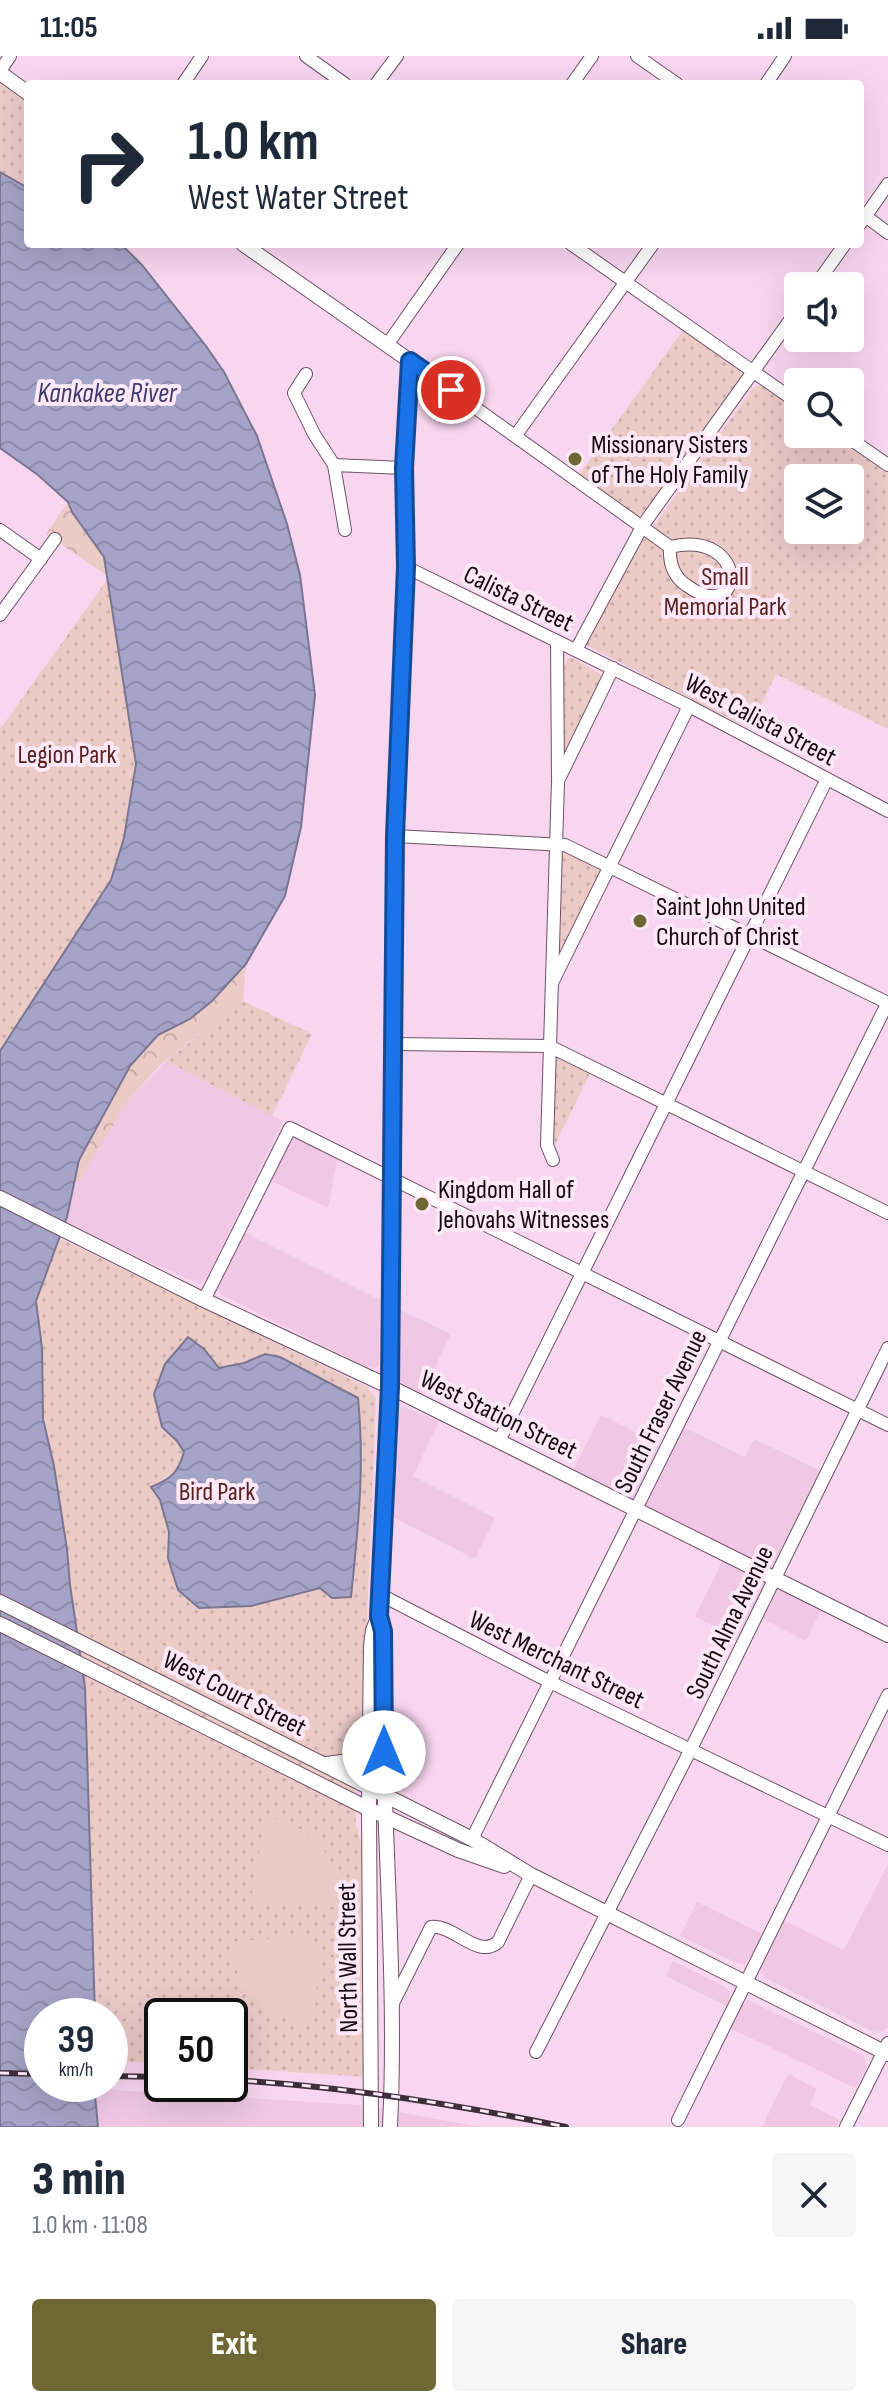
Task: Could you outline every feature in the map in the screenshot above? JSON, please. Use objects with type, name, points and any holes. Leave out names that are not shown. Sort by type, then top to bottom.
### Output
[{"type":"main road","points":[[0,72],[24,90]]},
{"type":"main road","points":[[254,248],[410,361],[404,468],[406,567],[395,836],[390,1387],[379,1616],[373,1630],[371,1682],[362,1741],[357,1754],[342,1764],[321,1764]]},
{"type":"main road","name":"West Station Street","points":[[0,1198],[204,1300],[390,1387],[888,1635]]},
{"type":"main road","name":"West Court Street","points":[[0,1602],[472,1839],[531,1875],[608,1914],[887,2049]]},
{"type":"main road","name":"North Wall Street","points":[[379,1616],[383,1631],[392,2005],[390,2127]]},
{"type":"main road","name":"West Court Street","points":[[0,1624],[369,1809],[458,1850],[531,1875]]},
{"type":"main road","name":"North Wall Street","points":[[371,1682],[371,2127]]},
{"type":"street","points":[[0,72],[10,56]]},
{"type":"street","points":[[186,80],[202,56]]},
{"type":"street","points":[[306,56],[339,80]]},
{"type":"street","points":[[379,80],[397,56]]},
{"type":"street","points":[[575,80],[592,56]]},
{"type":"street","points":[[637,56],[671,80]]},
{"type":"street","points":[[769,80],[785,56]]},
{"type":"street","points":[[864,214],[888,184]]},
{"type":"street","points":[[864,218],[888,233]]},
{"type":"street","points":[[387,345],[455,248]]},
{"type":"street","points":[[577,248],[784,393]]},
{"type":"street","points":[[516,435],[650,248]]},
{"type":"street","points":[[825,272],[842,248]]},
{"type":"street","points":[[576,650],[643,525],[784,329]]},
{"type":"street","points":[[410,361],[670,547],[700,544],[726,560],[732,573],[727,591],[711,598],[687,586],[671,568],[670,547]]},
{"type":"street","points":[[306,374],[294,393],[314,434],[334,465],[345,530]]},
{"type":"street","points":[[864,447],[886,460]]},
{"type":"street","points":[[334,465],[404,468]]},
{"type":"street","points":[[0,530],[41,559]]},
{"type":"street","points":[[0,615],[55,539]]},
{"type":"street","name":"Calista Street","points":[[406,567],[613,668]]},
{"type":"street","points":[[553,1160],[547,1145],[558,781],[557,641]]},
{"type":"street","points":[[558,781],[613,668]]},
{"type":"street","name":"West Calista Street","points":[[613,668],[888,811]]},
{"type":"street","points":[[551,986],[689,706]]},
{"type":"street","points":[[499,1441],[827,779]]},
{"type":"street","points":[[395,836],[555,842],[611,865],[888,1002]]},
{"type":"street","name":"South Fraser Avenue","points":[[472,1839],[888,1002]]},
{"type":"street","points":[[395,1044],[549,1046],[888,1213]]},
{"type":"street","points":[[204,1300],[290,1128],[888,1425]]},
{"type":"street","name":"South Alma Avenue","points":[[536,2052],[691,1749],[888,1348]]},
{"type":"street","name":"West Merchant Street","points":[[379,1594],[550,1682],[888,1845]]},
{"type":"street","points":[[678,2120],[888,1695]]},
{"type":"street","points":[[392,2005],[431,1927],[440,1926],[483,1948],[493,1947],[531,1875]]},
{"type":"street","points":[[846,2127],[887,2049]]},
{"type":"shaded area","points":[[166,1061],[283,1121],[207,1277],[200,1284],[64,1224],[75,1181],[79,1181],[127,1102]]},
{"type":"shaded area","points":[[297,1136],[338,1155],[328,1208],[270,1180],[290,1140]]},
{"type":"shaded area","points":[[243,1232],[380,1300],[379,1365],[376,1368],[364,1366],[220,1294],[217,1286]]},
{"type":"shaded area","points":[[396,1308],[451,1334],[422,1394],[403,1384],[396,1376]]},
{"type":"shaded area","points":[[403,1407],[439,1421],[413,1476],[495,1518],[475,1559],[394,1518],[394,1421],[398,1410]]},
{"type":"shaded area","points":[[601,1415],[671,1450],[683,1427],[745,1457],[754,1439],[821,1471],[766,1583],[821,1610],[806,1641],[752,1613],[739,1638],[695,1617],[729,1547],[573,1470]]},
{"type":"shaded area","points":[[888,1864],[888,2027],[884,2031],[874,2032],[765,1978],[760,1970],[783,1920],[844,1950]]},
{"type":"shaded area","points":[[697,1902],[762,1934],[752,1956],[744,1964],[680,1936]]},
{"type":"shaded area","points":[[673,1961],[725,1987],[730,1993],[727,2006],[666,1976]]},
{"type":"shaded area","points":[[748,2000],[864,2056],[866,2068],[855,2088],[730,2028],[741,2006]]},
{"type":"shaded area","points":[[788,2074],[817,2089],[810,2105],[840,2120],[836,2127],[762,2127]]},
{"type":"shaded area","points":[[128,2091],[144,2092],[144,2102],[248,2102],[248,2098],[362,2105],[480,2127],[98,2127],[97,2102],[128,2102]]},
{"type":"green space","points":[[0,82],[24,98],[24,186],[0,172]]},
{"type":"green space","points":[[683,330],[743,374],[644,514],[638,516],[579,475]]},
{"type":"green space","name":"Small Memorial Park","points":[[757,386],[762,386],[784,402],[784,448],[850,448],[888,473],[888,729],[776,674],[750,729],[586,645],[642,542]]},
{"type":"green space","points":[[68,502],[104,557],[109,577],[46,534]]},
{"type":"green space","name":"Legion Park","points":[[109,577],[136,764],[124,838],[109,886],[0,1051],[0,729]]},
{"type":"green space","points":[[568,658],[603,676],[568,750],[562,747],[564,666]]},
{"type":"green space","points":[[562,850],[602,869],[561,953],[558,951],[559,857]]},
{"type":"green space","points":[[246,964],[243,1001],[160,1065],[127,1102],[79,1182],[75,1181],[96,1125],[119,1084],[144,1049],[160,1034],[205,1008]]},
{"type":"green space","points":[[243,1001],[312,1034],[272,1116],[166,1061]]},
{"type":"green space","points":[[556,1056],[590,1073],[555,1145],[552,1144]]},
{"type":"green space","name":"Bird Park","points":[[59,1238],[367,1387],[376,1398],[365,1670],[359,1734],[353,1752],[356,1824],[362,1847],[365,2077],[248,2069],[248,1998],[144,1998],[144,2063],[128,2061],[128,1998],[94,1998],[85,1687],[54,1466],[43,1419],[42,1348],[36,1301]]},
{"type":"green space","points":[[265,1816],[297,1827],[321,1846],[336,1873],[338,1907],[255,1904],[251,1900]]},
{"type":"green space","points":[[307,1936],[320,1947],[314,2023],[280,2016],[255,2001],[239,1976],[232,1942]]},
{"type":"water","name":"Kankakee River","points":[[0,172],[24,186],[24,248],[125,248],[142,265],[224,372],[257,436],[287,524],[300,575],[315,695],[301,827],[285,896],[246,964],[212,1001],[190,1019],[158,1035],[130,1066],[79,1160],[67,1217],[36,1301],[42,1348],[43,1419],[54,1466],[85,1687],[94,1998],[24,1998],[24,2102],[96,2102],[98,2127],[0,2127],[0,1051],[111,880],[124,838],[136,764],[104,557],[68,502],[38,475],[0,448]]},
{"type":"water","points":[[188,1337],[204,1349],[219,1368],[244,1363],[265,1354],[280,1357],[358,1398],[361,1474],[351,1597],[332,1598],[320,1588],[251,1606],[199,1608],[178,1590],[168,1558],[169,1532],[160,1500],[151,1487],[173,1474],[184,1452],[162,1427],[154,1394],[165,1364]]},
{"type":"railway","points":[[0,2073],[24,2074]]},
{"type":"railway","points":[[128,2076],[144,2077]]},
{"type":"railway","points":[[248,2081],[399,2097],[566,2127]]},
{"type":"place","name":"Missionary Sisters of The Holy Family","points":[[575,459]]},
{"type":"place","name":"Saint John United Church of Christ","points":[[640,921]]},
{"type":"place","name":"Kingdom Hall of Jehovahs Witnesses","points":[[422,1204]]},
{"type":"route","points":[[384,1752],[383,1631],[379,1616],[390,1387],[395,836],[406,567],[404,468],[410,361],[451,390]]}]
